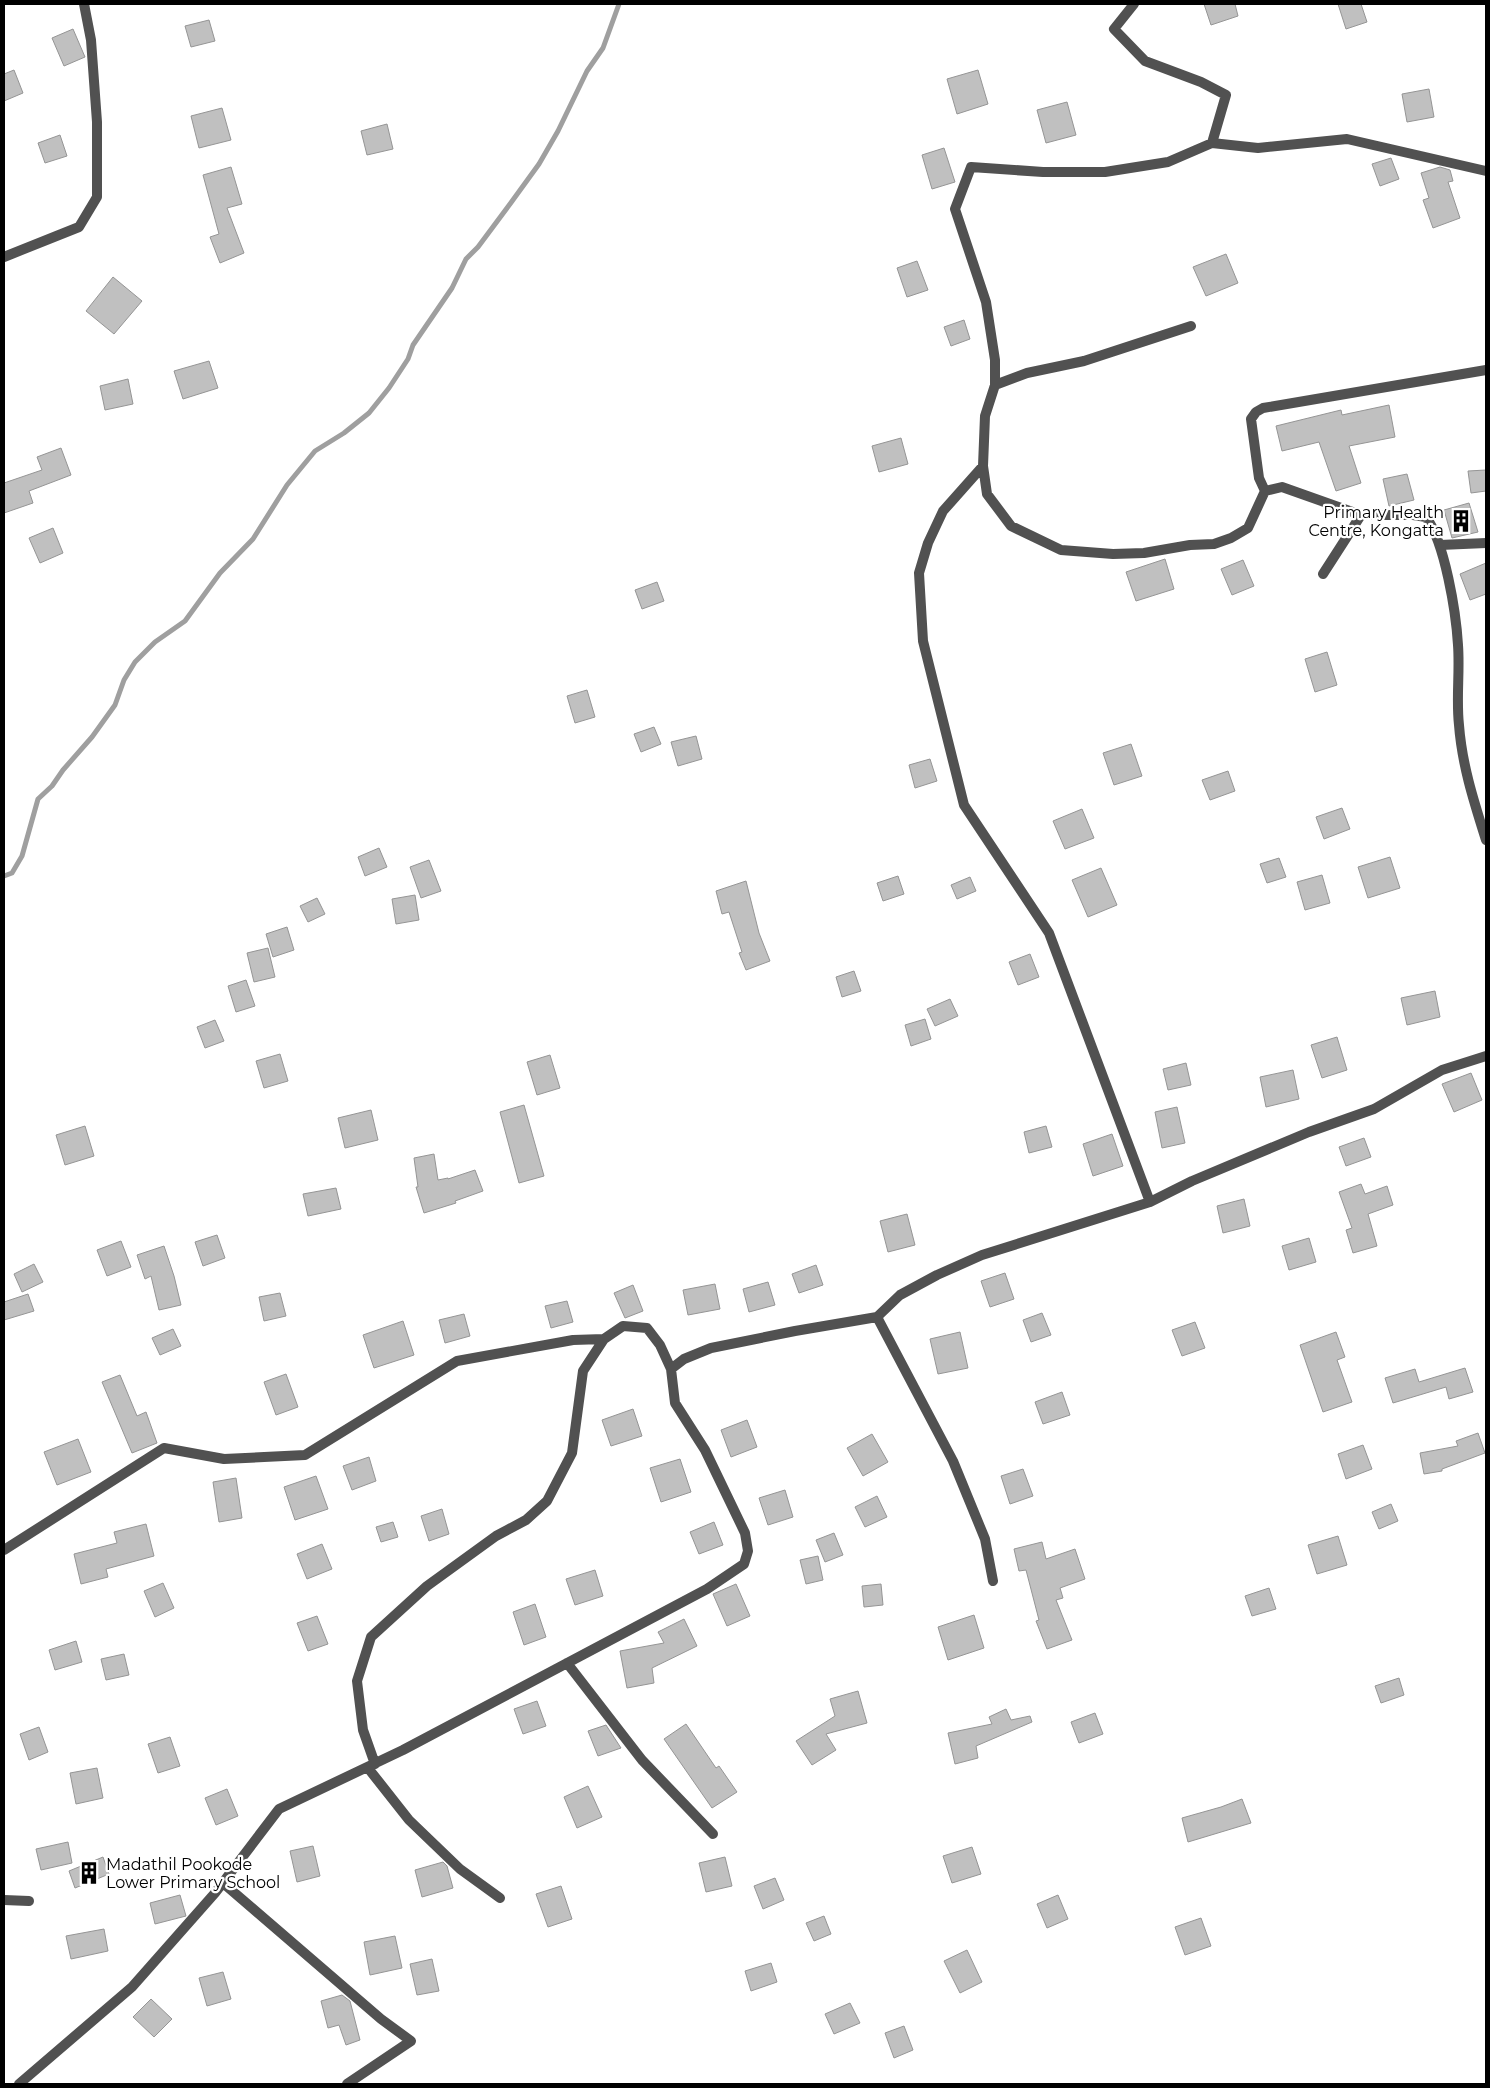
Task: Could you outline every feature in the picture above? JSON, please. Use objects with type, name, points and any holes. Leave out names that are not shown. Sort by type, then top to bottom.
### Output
[{"type":"street","points":[[4,257],[80,227],[97,198],[97,122],[91,40],[84,4]]},
{"type":"street","points":[[1134,4],[1114,28],[1145,61],[1201,82],[1226,95],[1212,143]]},
{"type":"street","points":[[1486,171],[1347,139],[1258,148],[1212,143],[1168,162],[1105,172],[1043,172],[971,167],[955,208],[986,302],[994,360],[995,385],[985,416],[984,466],[987,494],[1011,526],[1061,550],[1113,554],[1144,553],[1190,545],[1214,544],[1231,538],[1248,528],[1265,491],[1259,478],[1251,425],[1251,419],[1256,412],[1263,408],[1486,370]]},
{"type":"street","points":[[995,385],[1027,373],[1084,361],[1190,326]]},
{"type":"street","points":[[984,466],[943,511],[928,543],[919,573],[923,641],[964,805],[1049,933],[1150,1202]]},
{"type":"street","points":[[1265,491],[1282,487],[1361,515],[1413,515],[1426,517],[1433,526],[1449,583],[1458,644],[1458,725],[1468,782],[1486,840]]},
{"type":"street","points":[[1323,574],[1361,515]]},
{"type":"street","points":[[1440,546],[1486,543]]},
{"type":"street","points":[[671,1369],[684,1359],[711,1348],[795,1331],[878,1318],[900,1295],[955,1267],[982,1256],[1150,1202],[1192,1181],[1309,1132],[1374,1109],[1442,1070],[1486,1056]]},
{"type":"street","points":[[878,1318],[953,1461],[985,1539],[993,1581]]},
{"type":"street","points":[[19,2084],[132,1987],[188,1925],[279,1809],[372,1766],[707,1589],[744,1564],[748,1551],[745,1534],[705,1450],[674,1403],[671,1369],[660,1345],[647,1328],[623,1326],[604,1339],[584,1371],[572,1453],[547,1501],[526,1520],[496,1536],[427,1586],[371,1637],[357,1681],[363,1730],[372,1766],[409,1820],[460,1869],[500,1898]]},
{"type":"street","points":[[4,1550],[164,1448],[224,1459],[305,1455],[458,1361],[574,1340],[604,1339]]},
{"type":"street","points":[[567,1663],[642,1760],[713,1834]]},
{"type":"street","points":[[222,1883],[381,2019],[411,2042],[347,2084]]},
{"type":"street","points":[[4,1900],[29,1901]]},
{"type":"building","points":[[1204,4],[1235,4],[1238,16],[1211,25]]},
{"type":"building","points":[[1338,4],[1361,4],[1367,22],[1346,29]]},
{"type":"building","points":[[209,20],[215,41],[191,47],[185,26]]},
{"type":"building","points":[[73,29],[85,57],[64,66],[52,38]]},
{"type":"building","points":[[14,70],[23,93],[4,101],[4,74]]},
{"type":"building","points":[[978,70],[988,104],[957,114],[947,79]]},
{"type":"building","points":[[1429,89],[1434,117],[1407,122],[1402,94]]},
{"type":"building","points":[[1067,102],[1076,135],[1046,143],[1037,110]]},
{"type":"building","points":[[222,108],[231,140],[199,148],[191,116]]},
{"type":"building","points":[[387,124],[393,149],[367,155],[361,131]]},
{"type":"building","points":[[60,135],[67,156],[45,163],[38,143]]},
{"type":"building","points":[[944,148],[955,182],[932,189],[922,155]]},
{"type":"building","points":[[1391,158],[1399,179],[1380,186],[1372,164]]},
{"type":"building","points":[[231,167],[242,204],[227,208],[244,253],[220,263],[210,237],[219,234],[203,175]]},
{"type":"building","points":[[1440,167],[1450,170],[1453,181],[1448,182],[1460,218],[1433,228],[1423,200],[1429,198],[1421,173]]},
{"type":"building","points":[[1226,254],[1238,283],[1206,296],[1193,267]]},
{"type":"building","points":[[917,261],[928,290],[907,297],[897,268]]},
{"type":"building","points":[[113,277],[142,301],[114,334],[86,311]]},
{"type":"building","points":[[964,320],[970,339],[951,346],[944,327]]},
{"type":"building","points":[[209,361],[218,388],[183,399],[174,371]]},
{"type":"building","points":[[128,379],[133,404],[105,410],[100,386]]},
{"type":"building","points":[[1389,405],[1395,437],[1349,446],[1361,483],[1336,491],[1319,442],[1282,451],[1276,426],[1341,410],[1342,415]]},
{"type":"building","points":[[901,438],[908,464],[879,472],[872,446]]},
{"type":"building","points":[[61,448],[71,475],[29,491],[33,503],[4,513],[4,483],[42,470],[37,457]]},
{"type":"building","points":[[1486,470],[1486,491],[1471,493],[1468,471]]},
{"type":"building","points":[[1407,474],[1414,500],[1389,506],[1383,479]]},
{"type":"building","name":"Primary Health Centre, Kongatta","points":[[1469,503],[1478,532],[1452,538],[1444,510]]},
{"type":"building","points":[[53,528],[63,553],[40,563],[29,538]]},
{"type":"building","points":[[1165,559],[1174,589],[1136,601],[1126,572]]},
{"type":"building","points":[[1243,560],[1254,586],[1232,595],[1221,569]]},
{"type":"building","points":[[1486,563],[1486,594],[1470,600],[1460,574]]},
{"type":"building","points":[[657,582],[664,601],[642,609],[635,590]]},
{"type":"building","points":[[1327,652],[1337,685],[1315,692],[1305,659]]},
{"type":"building","points":[[587,690],[595,717],[575,723],[567,696]]},
{"type":"building","points":[[654,727],[661,744],[641,752],[634,734]]},
{"type":"building","points":[[696,736],[702,759],[678,766],[671,742]]},
{"type":"building","points":[[1131,744],[1142,776],[1114,785],[1103,753]]},
{"type":"building","points":[[930,759],[937,781],[915,788],[909,765]]},
{"type":"building","points":[[1228,771],[1235,791],[1210,800],[1202,780]]},
{"type":"building","points":[[1342,808],[1350,829],[1324,839],[1316,817]]},
{"type":"building","points":[[1082,809],[1094,838],[1065,849],[1053,821]]},
{"type":"building","points":[[379,848],[387,867],[365,876],[358,857]]},
{"type":"building","points":[[1390,857],[1400,888],[1368,898],[1358,867]]},
{"type":"building","points":[[1279,858],[1286,877],[1267,883],[1260,864]]},
{"type":"building","points":[[429,860],[441,891],[421,898],[410,867]]},
{"type":"building","points":[[1101,868],[1117,905],[1088,917],[1072,880]]},
{"type":"building","points":[[1322,875],[1330,903],[1305,910],[1297,882]]},
{"type":"building","points":[[898,876],[904,894],[883,901],[877,883]]},
{"type":"building","points":[[970,877],[976,891],[957,899],[951,885]]},
{"type":"building","points":[[746,881],[759,933],[770,961],[746,970],[739,953],[742,952],[729,912],[722,914],[716,891]]},
{"type":"building","points":[[415,895],[419,920],[396,924],[392,899]]},
{"type":"building","points":[[317,898],[325,914],[308,922],[300,906]]},
{"type":"building","points":[[287,927],[294,950],[273,957],[266,934]]},
{"type":"building","points":[[268,948],[275,977],[254,982],[247,953]]},
{"type":"building","points":[[1030,954],[1039,977],[1018,985],[1009,962]]},
{"type":"building","points":[[854,971],[861,991],[842,997],[836,977]]},
{"type":"building","points":[[246,980],[255,1006],[236,1012],[228,986]]},
{"type":"building","points":[[1435,991],[1440,1017],[1407,1025],[1401,998]]},
{"type":"building","points":[[950,999],[958,1016],[935,1026],[927,1009]]},
{"type":"building","points":[[925,1019],[931,1039],[911,1046],[905,1025]]},
{"type":"building","points":[[215,1020],[224,1041],[205,1048],[197,1027]]},
{"type":"building","points":[[1337,1037],[1347,1070],[1322,1078],[1311,1045]]},
{"type":"building","points":[[280,1054],[288,1081],[264,1088],[256,1061]]},
{"type":"building","points":[[550,1055],[560,1088],[537,1095],[527,1062]]},
{"type":"building","points":[[1186,1063],[1191,1085],[1168,1090],[1163,1069]]},
{"type":"building","points":[[1293,1070],[1299,1099],[1266,1107],[1260,1077]]},
{"type":"building","points":[[1471,1073],[1482,1100],[1454,1112],[1442,1084]]},
{"type":"building","points":[[524,1105],[544,1176],[519,1183],[500,1112]]},
{"type":"building","points":[[1177,1107],[1185,1143],[1162,1148],[1155,1112]]},
{"type":"building","points":[[371,1110],[378,1140],[345,1148],[338,1118]]},
{"type":"building","points":[[85,1126],[94,1156],[65,1165],[56,1135]]},
{"type":"building","points":[[1046,1126],[1052,1147],[1029,1153],[1024,1132]]},
{"type":"building","points":[[1112,1134],[1123,1166],[1093,1176],[1083,1144]]},
{"type":"building","points":[[1364,1138],[1371,1157],[1346,1166],[1339,1147]]},
{"type":"building","points":[[434,1154],[438,1180],[448,1179],[475,1170],[483,1191],[455,1201],[456,1203],[424,1213],[416,1187],[418,1187],[414,1158]]},
{"type":"building","points":[[1361,1184],[1365,1194],[1387,1186],[1393,1205],[1368,1214],[1377,1246],[1353,1253],[1346,1230],[1352,1228],[1339,1192]]},
{"type":"building","points":[[336,1188],[341,1209],[308,1216],[303,1194]]},
{"type":"building","points":[[1244,1199],[1250,1226],[1223,1233],[1217,1206]]},
{"type":"building","points":[[907,1214],[915,1245],[888,1252],[880,1221]]},
{"type":"building","points":[[217,1235],[225,1258],[203,1266],[195,1242]]},
{"type":"building","points":[[1309,1238],[1316,1262],[1289,1270],[1282,1246]]},
{"type":"building","points":[[121,1241],[131,1267],[107,1276],[97,1250]]},
{"type":"building","points":[[164,1246],[181,1305],[159,1310],[151,1276],[145,1279],[137,1255]]},
{"type":"building","points":[[34,1264],[43,1282],[22,1292],[14,1274]]},
{"type":"building","points":[[816,1265],[823,1285],[799,1293],[792,1274]]},
{"type":"building","points":[[1005,1273],[1014,1299],[990,1307],[981,1281]]},
{"type":"building","points":[[768,1282],[775,1305],[749,1312],[743,1289]]},
{"type":"building","points":[[715,1284],[720,1309],[688,1315],[683,1290]]},
{"type":"building","points":[[633,1285],[643,1311],[625,1318],[614,1293]]},
{"type":"building","points":[[280,1293],[286,1316],[264,1321],[259,1297]]},
{"type":"building","points":[[28,1294],[34,1311],[4,1320],[4,1302]]},
{"type":"building","points":[[567,1301],[573,1322],[551,1328],[545,1306]]},
{"type":"building","points":[[1042,1313],[1051,1335],[1031,1342],[1023,1320]]},
{"type":"building","points":[[464,1314],[470,1336],[445,1343],[439,1320]]},
{"type":"building","points":[[403,1321],[414,1355],[374,1368],[363,1335]]},
{"type":"building","points":[[1195,1322],[1205,1348],[1182,1356],[1172,1330]]},
{"type":"building","points":[[173,1329],[181,1346],[160,1355],[152,1338]]},
{"type":"building","points":[[960,1332],[968,1368],[938,1374],[930,1339]]},
{"type":"building","points":[[1336,1332],[1345,1357],[1337,1360],[1352,1402],[1323,1412],[1300,1345]]},
{"type":"building","points":[[1465,1368],[1473,1392],[1449,1399],[1446,1387],[1393,1403],[1385,1378],[1415,1369],[1419,1382]]},
{"type":"building","points":[[286,1374],[298,1407],[276,1415],[264,1382]]},
{"type":"building","points":[[120,1375],[137,1416],[146,1412],[157,1443],[132,1453],[102,1382]]},
{"type":"building","points":[[1062,1392],[1070,1415],[1043,1424],[1035,1402]]},
{"type":"building","points":[[633,1409],[642,1436],[611,1446],[602,1420]]},
{"type":"building","points":[[747,1420],[757,1447],[731,1457],[721,1430]]},
{"type":"building","points":[[1478,1433],[1485,1453],[1442,1469],[1442,1471],[1424,1474],[1420,1453],[1458,1446],[1456,1441]]},
{"type":"building","points":[[872,1434],[888,1462],[863,1476],[847,1448]]},
{"type":"building","points":[[78,1439],[91,1472],[57,1485],[44,1452]]},
{"type":"building","points":[[1363,1445],[1372,1469],[1346,1479],[1338,1454]]},
{"type":"building","points":[[369,1457],[376,1481],[352,1490],[343,1466]]},
{"type":"building","points":[[680,1459],[691,1492],[661,1502],[650,1468]]},
{"type":"building","points":[[1023,1469],[1033,1496],[1010,1504],[1001,1476]]},
{"type":"building","points":[[316,1476],[328,1509],[295,1520],[284,1487]]},
{"type":"building","points":[[236,1478],[242,1518],[219,1522],[213,1482]]},
{"type":"building","points":[[785,1490],[793,1517],[768,1525],[759,1498]]},
{"type":"building","points":[[877,1496],[887,1517],[865,1527],[855,1507]]},
{"type":"building","points":[[1391,1504],[1398,1521],[1379,1529],[1372,1512]]},
{"type":"building","points":[[442,1509],[449,1534],[429,1541],[421,1516]]},
{"type":"building","points":[[393,1522],[398,1537],[381,1542],[376,1527]]},
{"type":"building","points":[[714,1522],[723,1545],[699,1554],[690,1532]]},
{"type":"building","points":[[146,1524],[154,1556],[106,1569],[108,1577],[81,1584],[74,1554],[117,1543],[114,1532]]},
{"type":"building","points":[[834,1533],[843,1555],[825,1562],[816,1540]]},
{"type":"building","points":[[1338,1536],[1347,1565],[1317,1574],[1308,1545]]},
{"type":"building","points":[[1042,1542],[1046,1559],[1075,1549],[1085,1579],[1060,1588],[1063,1598],[1056,1600],[1072,1640],[1047,1649],[1036,1621],[1039,1620],[1026,1570],[1019,1571],[1014,1549]]},
{"type":"building","points":[[322,1544],[332,1569],[307,1579],[297,1554]]},
{"type":"building","points":[[818,1556],[823,1580],[806,1584],[800,1560]]},
{"type":"building","points":[[595,1570],[603,1596],[575,1605],[566,1579]]},
{"type":"building","points":[[163,1583],[174,1608],[155,1617],[144,1591]]},
{"type":"building","points":[[736,1584],[750,1616],[727,1626],[713,1594]]},
{"type":"building","points":[[881,1584],[883,1605],[864,1607],[862,1586]]},
{"type":"building","points":[[1269,1588],[1276,1609],[1252,1616],[1245,1596]]},
{"type":"building","points":[[535,1604],[546,1637],[524,1645],[513,1612]]},
{"type":"building","points":[[974,1615],[984,1648],[948,1660],[938,1627]]},
{"type":"building","points":[[317,1616],[328,1644],[308,1651],[297,1623]]},
{"type":"building","points":[[684,1619],[697,1646],[652,1668],[654,1683],[627,1688],[620,1651],[664,1643],[658,1632]]},
{"type":"building","points":[[76,1641],[82,1662],[55,1670],[49,1650]]},
{"type":"building","points":[[124,1654],[129,1675],[106,1680],[101,1659]]},
{"type":"building","points":[[1399,1678],[1404,1695],[1381,1703],[1375,1686]]},
{"type":"building","points":[[858,1691],[867,1723],[826,1734],[836,1750],[812,1765],[796,1741],[835,1716],[830,1699]]},
{"type":"building","points":[[537,1701],[546,1726],[523,1734],[514,1709]]},
{"type":"building","points":[[1006,1709],[1011,1720],[1030,1716],[1032,1722],[976,1746],[978,1758],[955,1764],[948,1733],[992,1724],[989,1717]]},
{"type":"building","points":[[1095,1713],[1103,1734],[1079,1743],[1071,1722]]},
{"type":"building","points":[[686,1724],[716,1768],[719,1766],[737,1792],[712,1808],[664,1739]]},
{"type":"building","points":[[606,1725],[621,1748],[598,1756],[588,1731]]},
{"type":"building","points":[[39,1727],[48,1752],[29,1760],[20,1734]]},
{"type":"building","points":[[170,1737],[180,1766],[158,1773],[148,1744]]},
{"type":"building","points":[[97,1768],[103,1798],[76,1804],[70,1773]]},
{"type":"building","points":[[588,1786],[602,1817],[577,1828],[564,1797]]},
{"type":"building","points":[[227,1789],[238,1816],[216,1825],[205,1798]]},
{"type":"building","points":[[1242,1799],[1251,1823],[1188,1842],[1182,1818]]},
{"type":"building","points":[[68,1842],[72,1863],[41,1870],[36,1849]]},
{"type":"building","points":[[313,1846],[320,1876],[297,1882],[290,1851]]},
{"type":"building","points":[[972,1847],[981,1874],[952,1883],[943,1856]]},
{"type":"building","name":"Madathil Pookode Lower Primary School","points":[[103,1857],[109,1874],[75,1888],[69,1871]]},
{"type":"building","points":[[725,1857],[732,1886],[706,1892],[699,1863]]},
{"type":"building","points":[[443,1862],[447,1866],[453,1888],[422,1897],[415,1870]]},
{"type":"building","points":[[775,1878],[784,1900],[763,1909],[754,1886]]},
{"type":"building","points":[[561,1886],[572,1919],[548,1927],[536,1894]]},
{"type":"building","points":[[180,1895],[186,1916],[155,1924],[150,1903]]},
{"type":"building","points":[[1058,1895],[1068,1919],[1047,1928],[1037,1904]]},
{"type":"building","points":[[824,1916],[831,1934],[814,1941],[806,1923]]},
{"type":"building","points":[[1201,1918],[1211,1946],[1185,1955],[1175,1927]]},
{"type":"building","points":[[104,1929],[108,1951],[71,1959],[66,1936]]},
{"type":"building","points":[[395,1936],[402,1968],[370,1975],[364,1942]]},
{"type":"building","points":[[967,1950],[982,1982],[960,1993],[944,1961]]},
{"type":"building","points":[[432,1959],[439,1991],[417,1995],[410,1964]]},
{"type":"building","points":[[771,1963],[777,1982],[751,1991],[745,1971]]},
{"type":"building","points":[[223,1972],[231,1999],[207,2006],[199,1978]]},
{"type":"building","points":[[342,1995],[350,2001],[360,2040],[346,2045],[339,2025],[328,2028],[321,2001]]},
{"type":"building","points":[[151,1999],[172,2019],[154,2037],[133,2017]]},
{"type":"building","points":[[850,2003],[860,2023],[834,2034],[825,2014]]},
{"type":"building","points":[[904,2026],[913,2050],[894,2058],[885,2033]]},
{"type":"waterway","points":[[4,876],[12,873],[22,856],[38,799],[52,786],[115,705],[124,680],[135,662],[155,642],[185,621],[220,573],[253,539],[287,485],[315,451],[344,433],[369,413],[389,388],[408,359],[413,345],[452,288],[466,259],[478,247],[539,164],[558,131],[587,71],[603,48],[619,4]]},
{"type":"place","name":"Primary Health Centre, Kongatta","points":[[1461,521]]},
{"type":"place","name":"Madathil Pookode Lower Primary School","points":[[89,1873]]}]
